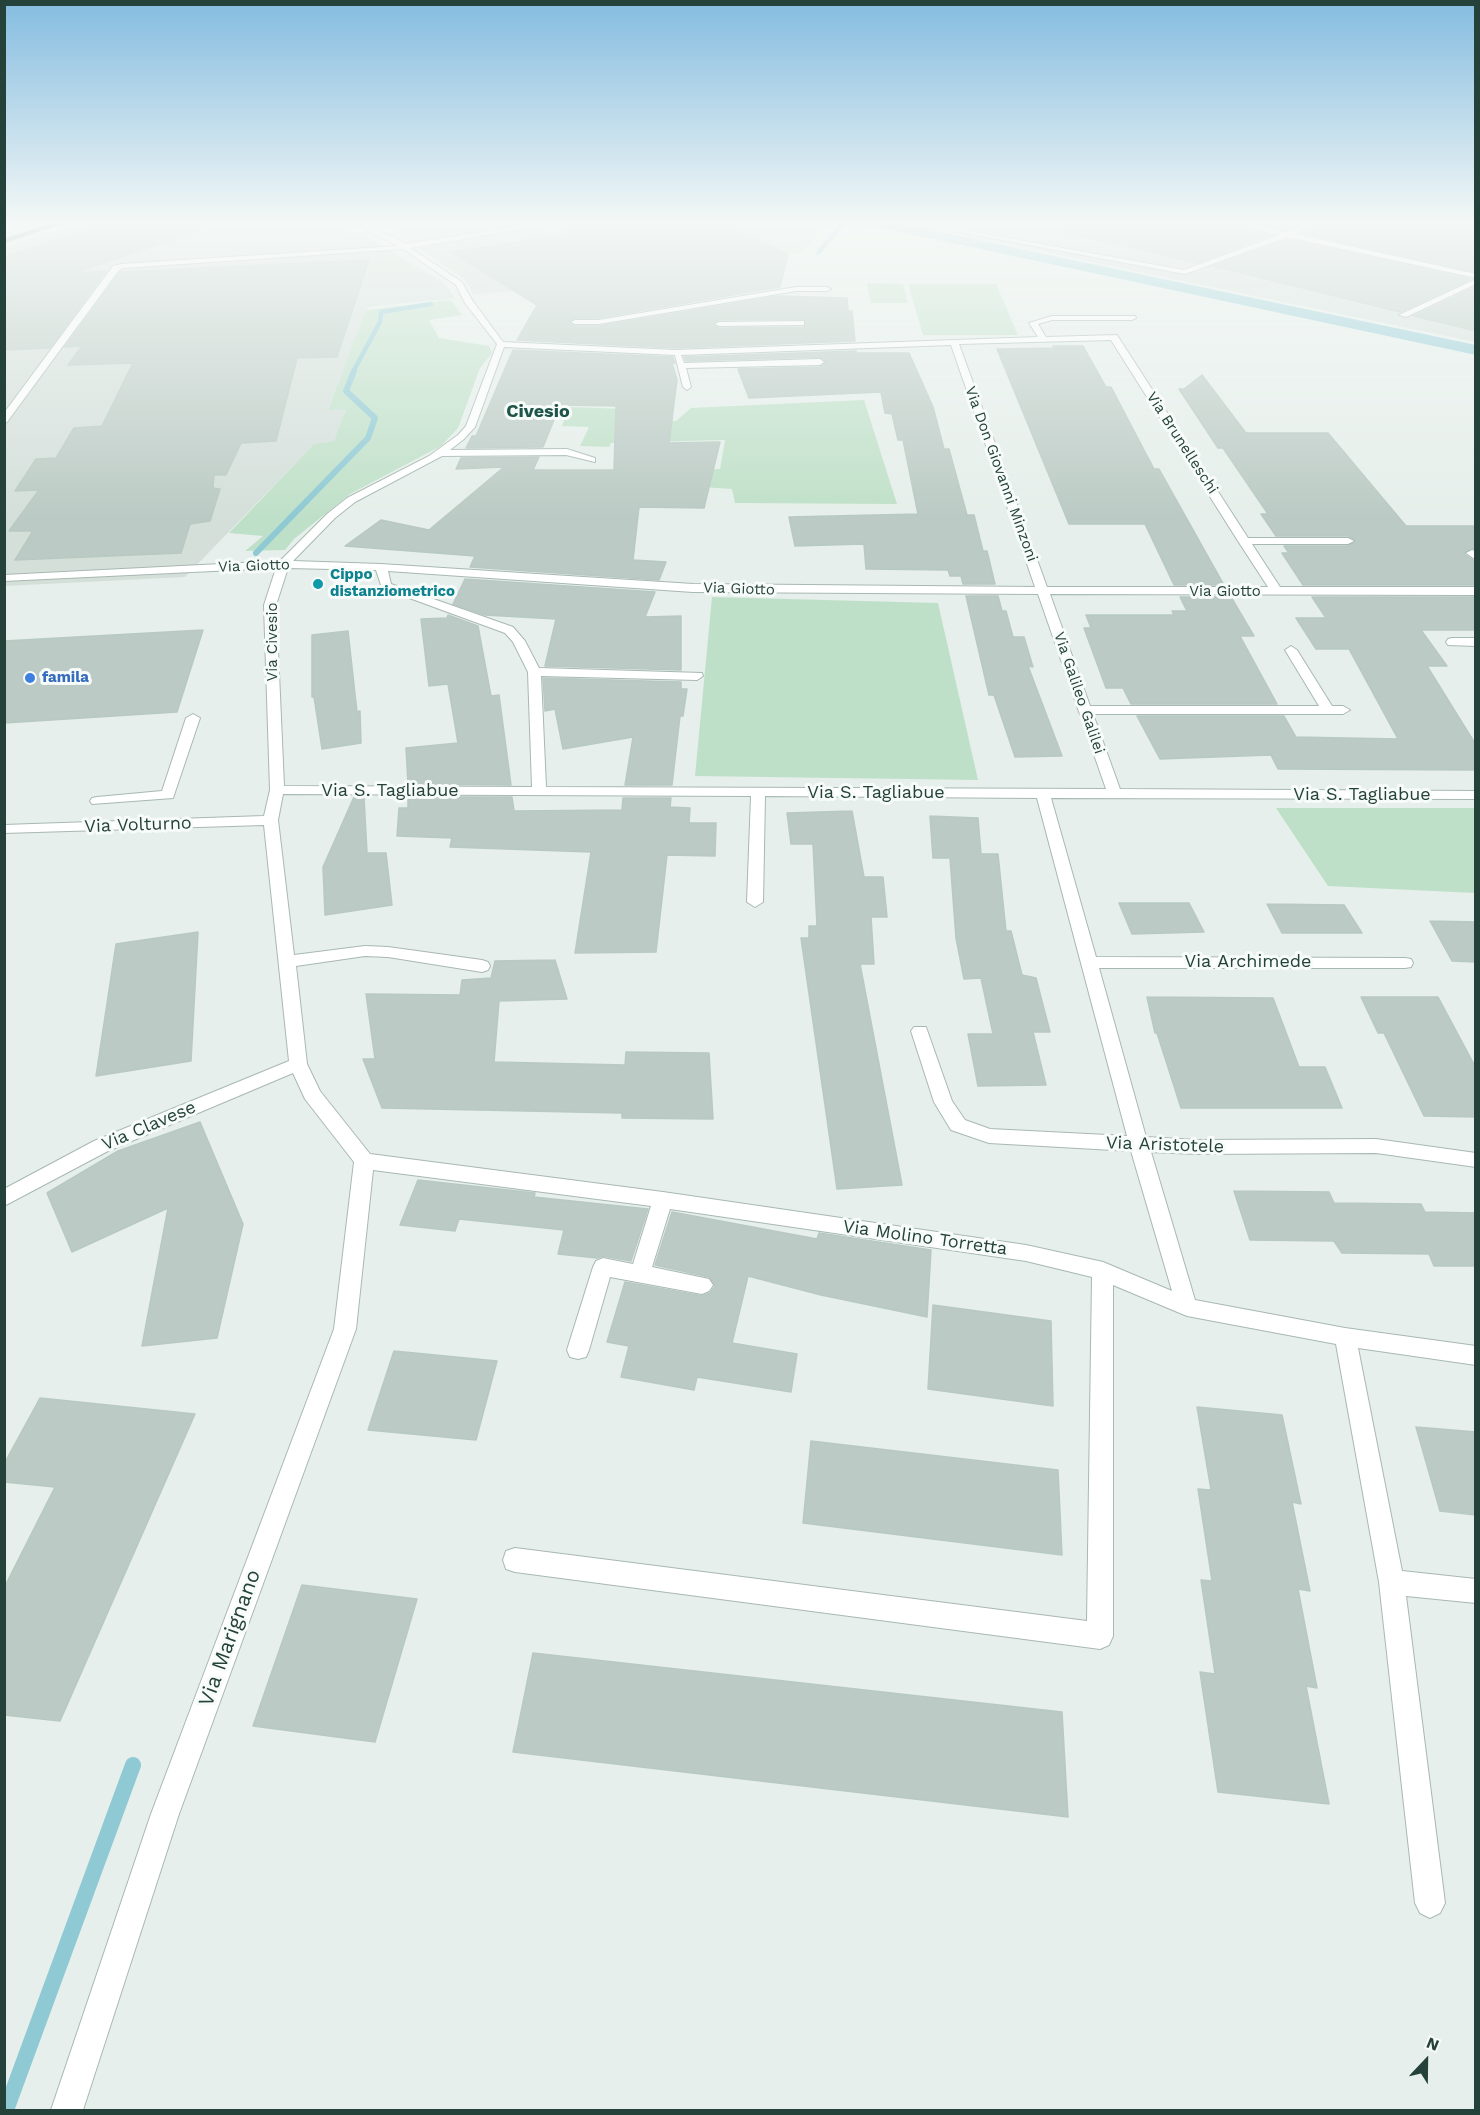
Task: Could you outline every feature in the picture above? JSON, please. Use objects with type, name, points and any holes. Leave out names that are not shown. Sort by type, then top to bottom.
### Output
[{"type":"street","points":[[4,420],[77,321]]},
{"type":"street","points":[[483,321],[501,344],[676,353],[718,337],[801,323]]},
{"type":"street","points":[[575,322],[606,321]]},
{"type":"street","points":[[715,321],[718,337]]},
{"type":"street","points":[[1042,321],[1033,323],[1044,340]]},
{"type":"street","points":[[718,337],[954,342]]},
{"type":"street","name":"Via Brunelleschi","points":[[954,342],[1114,337],[1277,592]]},
{"type":"street","name":"Via Don Giovanni Minzoni","points":[[954,342],[1044,592]]},
{"type":"street","name":"Via Civesio","points":[[364,1161],[312,1094],[298,1064],[271,820],[277,790],[270,605],[284,564],[331,516],[351,500],[440,453],[470,427],[501,344]]},
{"type":"street","points":[[676,353],[687,387]]},
{"type":"street","points":[[682,366],[820,362]]},
{"type":"street","points":[[440,453],[567,452],[591,460]]},
{"type":"street","points":[[1245,541],[1348,541]]},
{"type":"street","name":"Via Giotto","points":[[4,578],[284,564],[381,567],[693,588],[1044,592],[1476,591]]},
{"type":"street","points":[[381,567],[386,586],[508,630],[519,641],[534,672],[539,792]]},
{"type":"street","name":"Via Galileo Galilei","points":[[1044,592],[1115,794]]},
{"type":"street","points":[[1452,642],[1476,642]]},
{"type":"street","points":[[1291,650],[1328,710]]},
{"type":"street","points":[[534,672],[697,676]]},
{"type":"street","points":[[1085,710],[1343,710]]},
{"type":"street","points":[[97,801],[168,795],[193,718]]},
{"type":"street","name":"Via S. Tagliabue","points":[[277,790],[1476,795]]},
{"type":"street","points":[[755,902],[758,793]]},
{"type":"street","points":[[1043,794],[1139,1145],[1187,1307]]},
{"type":"street","name":"Via Volturno","points":[[4,829],[271,820]]},
{"type":"street","points":[[286,962],[365,951],[388,952],[482,966]]},
{"type":"street","name":"Via Archimede","points":[[1090,962],[1405,963]]},
{"type":"street","name":"Via Aristotele","points":[[920,1031],[943,1102],[958,1125],[989,1136],[1198,1147],[1376,1146],[1476,1160]]},
{"type":"street","name":"Via Clavese","points":[[4,1198],[101,1146],[298,1064]]},
{"type":"street","name":"Via Molino Torretta","points":[[364,1161],[663,1200],[1026,1253],[1103,1271],[1187,1307],[1345,1337],[1476,1356]]},
{"type":"street","name":"Via Marignano","points":[[67,2110],[165,1814],[345,1329],[364,1161]]},
{"type":"street","points":[[640,1273],[663,1200]]},
{"type":"street","points":[[578,1350],[603,1267],[702,1285]]},
{"type":"street","points":[[515,1560],[1100,1636],[1103,1271]]},
{"type":"street","points":[[1345,1337],[1392,1582],[1430,1903]]},
{"type":"street","points":[[1392,1582],[1476,1591]]},
{"type":"shaded area","points":[[4,321],[363,321],[328,409],[346,409],[334,441],[314,444],[185,577],[5,586]]},
{"type":"shaded area","points":[[1373,321],[1475,321],[1475,342]]},
{"type":"green space","points":[[362,321],[429,321],[439,338],[489,346],[492,353],[480,368],[458,428],[441,446],[350,494],[294,539],[285,550],[245,551],[263,536],[229,533],[314,444],[334,441],[346,409],[328,410]]},
{"type":"green space","points":[[919,321],[1012,321],[1018,335],[923,335]]},
{"type":"green space","points":[[864,400],[897,504],[735,503],[732,489],[687,486],[687,470],[720,469],[725,440],[611,443],[609,447],[580,446],[589,427],[562,426],[569,407],[627,409],[627,421],[676,421],[691,408]]},
{"type":"green space","points":[[712,597],[938,603],[978,780],[695,776]]},
{"type":"green space","points":[[1276,808],[1475,808],[1475,893],[1328,886]]},
{"type":"building","points":[[4,321],[70,321],[50,348],[4,350]]},
{"type":"building","points":[[84,321],[349,321],[337,357],[297,358],[276,441],[241,443],[226,475],[214,475],[213,488],[220,489],[210,521],[190,524],[181,553],[15,560],[33,531],[9,531],[39,490],[15,491],[36,459],[56,458],[74,428],[102,426],[133,363],[68,365],[82,346],[65,347]]},
{"type":"building","points":[[528,321],[570,321],[574,326],[599,326],[631,321],[718,321],[713,325],[719,328],[804,327],[806,321],[853,321],[855,341],[676,348],[517,340]]},
{"type":"building","points":[[1433,321],[1476,321],[1476,331]]},
{"type":"building","points":[[1053,346],[1083,346],[1106,387],[1111,387],[1154,469],[1159,469],[1224,585],[1174,585],[1145,524],[1069,524],[997,349],[1054,348]]},
{"type":"building","points":[[513,350],[673,357],[675,363],[672,363],[677,380],[669,443],[720,442],[704,508],[639,507],[633,560],[666,562],[659,580],[470,567],[475,556],[345,546],[381,520],[429,530],[504,467],[456,469],[461,458],[539,457],[533,470],[614,470],[616,406],[560,405],[543,447],[466,448],[472,436],[476,436]]},
{"type":"building","points":[[856,351],[856,353],[909,353],[933,407],[944,449],[949,449],[967,515],[974,515],[983,551],[987,551],[995,584],[963,584],[961,576],[950,576],[948,570],[866,569],[864,544],[795,546],[789,517],[918,514],[903,440],[898,440],[892,414],[885,413],[881,392],[749,398],[738,369],[820,367],[826,362],[820,357],[686,361],[684,357]]},
{"type":"building","points":[[1202,375],[1246,433],[1328,433],[1406,526],[1476,526],[1476,549],[1471,548],[1464,554],[1476,562],[1476,585],[1303,585],[1282,553],[1289,553],[1284,546],[1348,546],[1356,540],[1348,536],[1276,536],[1261,514],[1268,514],[1223,448],[1218,448],[1179,389],[1184,389]]},
{"type":"building","points":[[465,579],[655,592],[645,617],[681,616],[681,670],[545,666],[556,619],[485,615],[453,604]]},
{"type":"building","points":[[966,596],[998,596],[1002,611],[1006,611],[1013,637],[1024,637],[1033,667],[1028,666],[1062,756],[1015,757],[994,695],[989,695]]},
{"type":"building","points":[[1180,597],[1231,597],[1254,636],[1240,636],[1277,704],[1131,704],[1123,688],[1106,688],[1084,628],[1091,628],[1086,615],[1174,615],[1172,611],[1187,611]]},
{"type":"building","points":[[1312,597],[1476,597],[1476,630],[1421,630],[1447,666],[1427,666],[1476,745],[1476,770],[1278,769],[1271,755],[1160,759],[1137,716],[1284,716],[1296,737],[1398,739],[1349,649],[1316,649],[1296,618],[1326,618]]},
{"type":"building","points":[[448,615],[478,626],[491,696],[499,695],[511,785],[408,784],[406,748],[458,743],[448,684],[429,686],[421,619],[447,618]]},
{"type":"building","points":[[203,630],[177,712],[4,723],[4,641]]},
{"type":"building","points":[[348,631],[357,712],[360,711],[361,743],[322,749],[314,697],[312,697],[312,635]]},
{"type":"building","points":[[543,678],[681,682],[681,689],[687,689],[683,716],[680,716],[672,785],[625,785],[633,737],[563,749],[555,709],[545,711]]},
{"type":"building","points":[[354,797],[364,797],[367,853],[386,853],[392,905],[325,915],[323,867]]},
{"type":"building","points":[[408,797],[512,797],[514,811],[622,810],[623,798],[671,798],[670,807],[690,808],[689,823],[716,823],[715,856],[667,855],[656,952],[575,953],[591,852],[450,847],[452,838],[397,836],[399,808],[408,808]]},
{"type":"building","points":[[852,811],[864,877],[883,877],[887,917],[871,917],[874,964],[860,964],[902,1185],[837,1189],[801,938],[809,938],[809,926],[817,926],[813,844],[791,844],[787,813]]},
{"type":"building","points":[[930,816],[978,818],[981,854],[998,854],[1006,931],[1011,931],[1022,975],[1036,978],[1050,1032],[1033,1032],[1046,1085],[978,1086],[968,1034],[993,1034],[981,978],[964,979],[956,938],[950,858],[933,858]]},
{"type":"building","points":[[1119,903],[1189,903],[1204,932],[1132,934]]},
{"type":"building","points":[[1267,904],[1344,905],[1362,933],[1282,933]]},
{"type":"building","points":[[1430,921],[1476,922],[1476,962],[1452,961]]},
{"type":"building","points":[[198,932],[191,1061],[96,1076],[116,944]]},
{"type":"building","points":[[555,960],[567,999],[499,1001],[494,1062],[625,1065],[626,1052],[709,1053],[713,1119],[622,1118],[622,1113],[382,1108],[363,1059],[375,1059],[366,994],[460,995],[462,980],[491,978],[495,961]]},
{"type":"building","points":[[1147,997],[1273,998],[1299,1067],[1325,1067],[1342,1108],[1181,1108],[1157,1033],[1155,1033]]},
{"type":"building","points":[[1361,997],[1438,997],[1476,1068],[1476,1117],[1424,1116],[1384,1033],[1378,1033]]},
{"type":"building","points":[[200,1122],[243,1224],[217,1338],[142,1346],[168,1208],[72,1252],[47,1193],[118,1151]]},
{"type":"building","points":[[418,1180],[535,1193],[534,1197],[648,1209],[631,1261],[603,1256],[597,1258],[558,1254],[564,1230],[459,1219],[455,1231],[400,1225]]},
{"type":"building","points":[[1234,1191],[1329,1192],[1334,1203],[1421,1204],[1425,1212],[1476,1213],[1476,1266],[1434,1266],[1429,1254],[1342,1253],[1334,1241],[1250,1240]]},
{"type":"building","points":[[672,1212],[817,1239],[819,1233],[931,1250],[927,1317],[821,1295],[748,1276],[732,1343],[797,1354],[791,1392],[697,1377],[694,1390],[621,1377],[629,1346],[607,1342],[625,1282],[702,1296],[710,1293],[715,1286],[709,1277],[655,1265]]},
{"type":"building","points":[[933,1305],[1051,1321],[1053,1406],[928,1389]]},
{"type":"building","points":[[394,1351],[497,1361],[476,1440],[368,1430]]},
{"type":"building","points":[[40,1398],[195,1414],[60,1721],[4,1715],[4,1588],[55,1487],[4,1482],[4,1464]]},
{"type":"building","points":[[1197,1407],[1282,1415],[1301,1504],[1292,1502],[1310,1591],[1298,1589],[1317,1688],[1306,1686],[1329,1804],[1218,1792],[1200,1672],[1215,1674],[1201,1580],[1212,1581],[1198,1489],[1211,1490]]},
{"type":"building","points":[[1416,1427],[1476,1432],[1476,1515],[1440,1511]]},
{"type":"building","points":[[811,1441],[1058,1470],[1062,1555],[803,1523]]},
{"type":"building","points":[[302,1585],[417,1599],[375,1742],[253,1726]]},
{"type":"building","points":[[533,1653],[1062,1712],[1068,1817],[513,1752]]},
{"type":"waterway","points":[[353,372],[380,321]]},
{"type":"waterway","points":[[1338,321],[1476,350]]},
{"type":"waterway","points":[[256,553],[368,438],[375,418],[346,391],[354,371]]},
{"type":"waterway","points":[[6,2110],[133,1765]]},
{"type":"place","name":"Cippo distanziometrico","points":[[318,584]]},
{"type":"place","name":"famila","points":[[30,678]]},
{"type":"district","name":"Civesio","points":[[538,412]]}]
